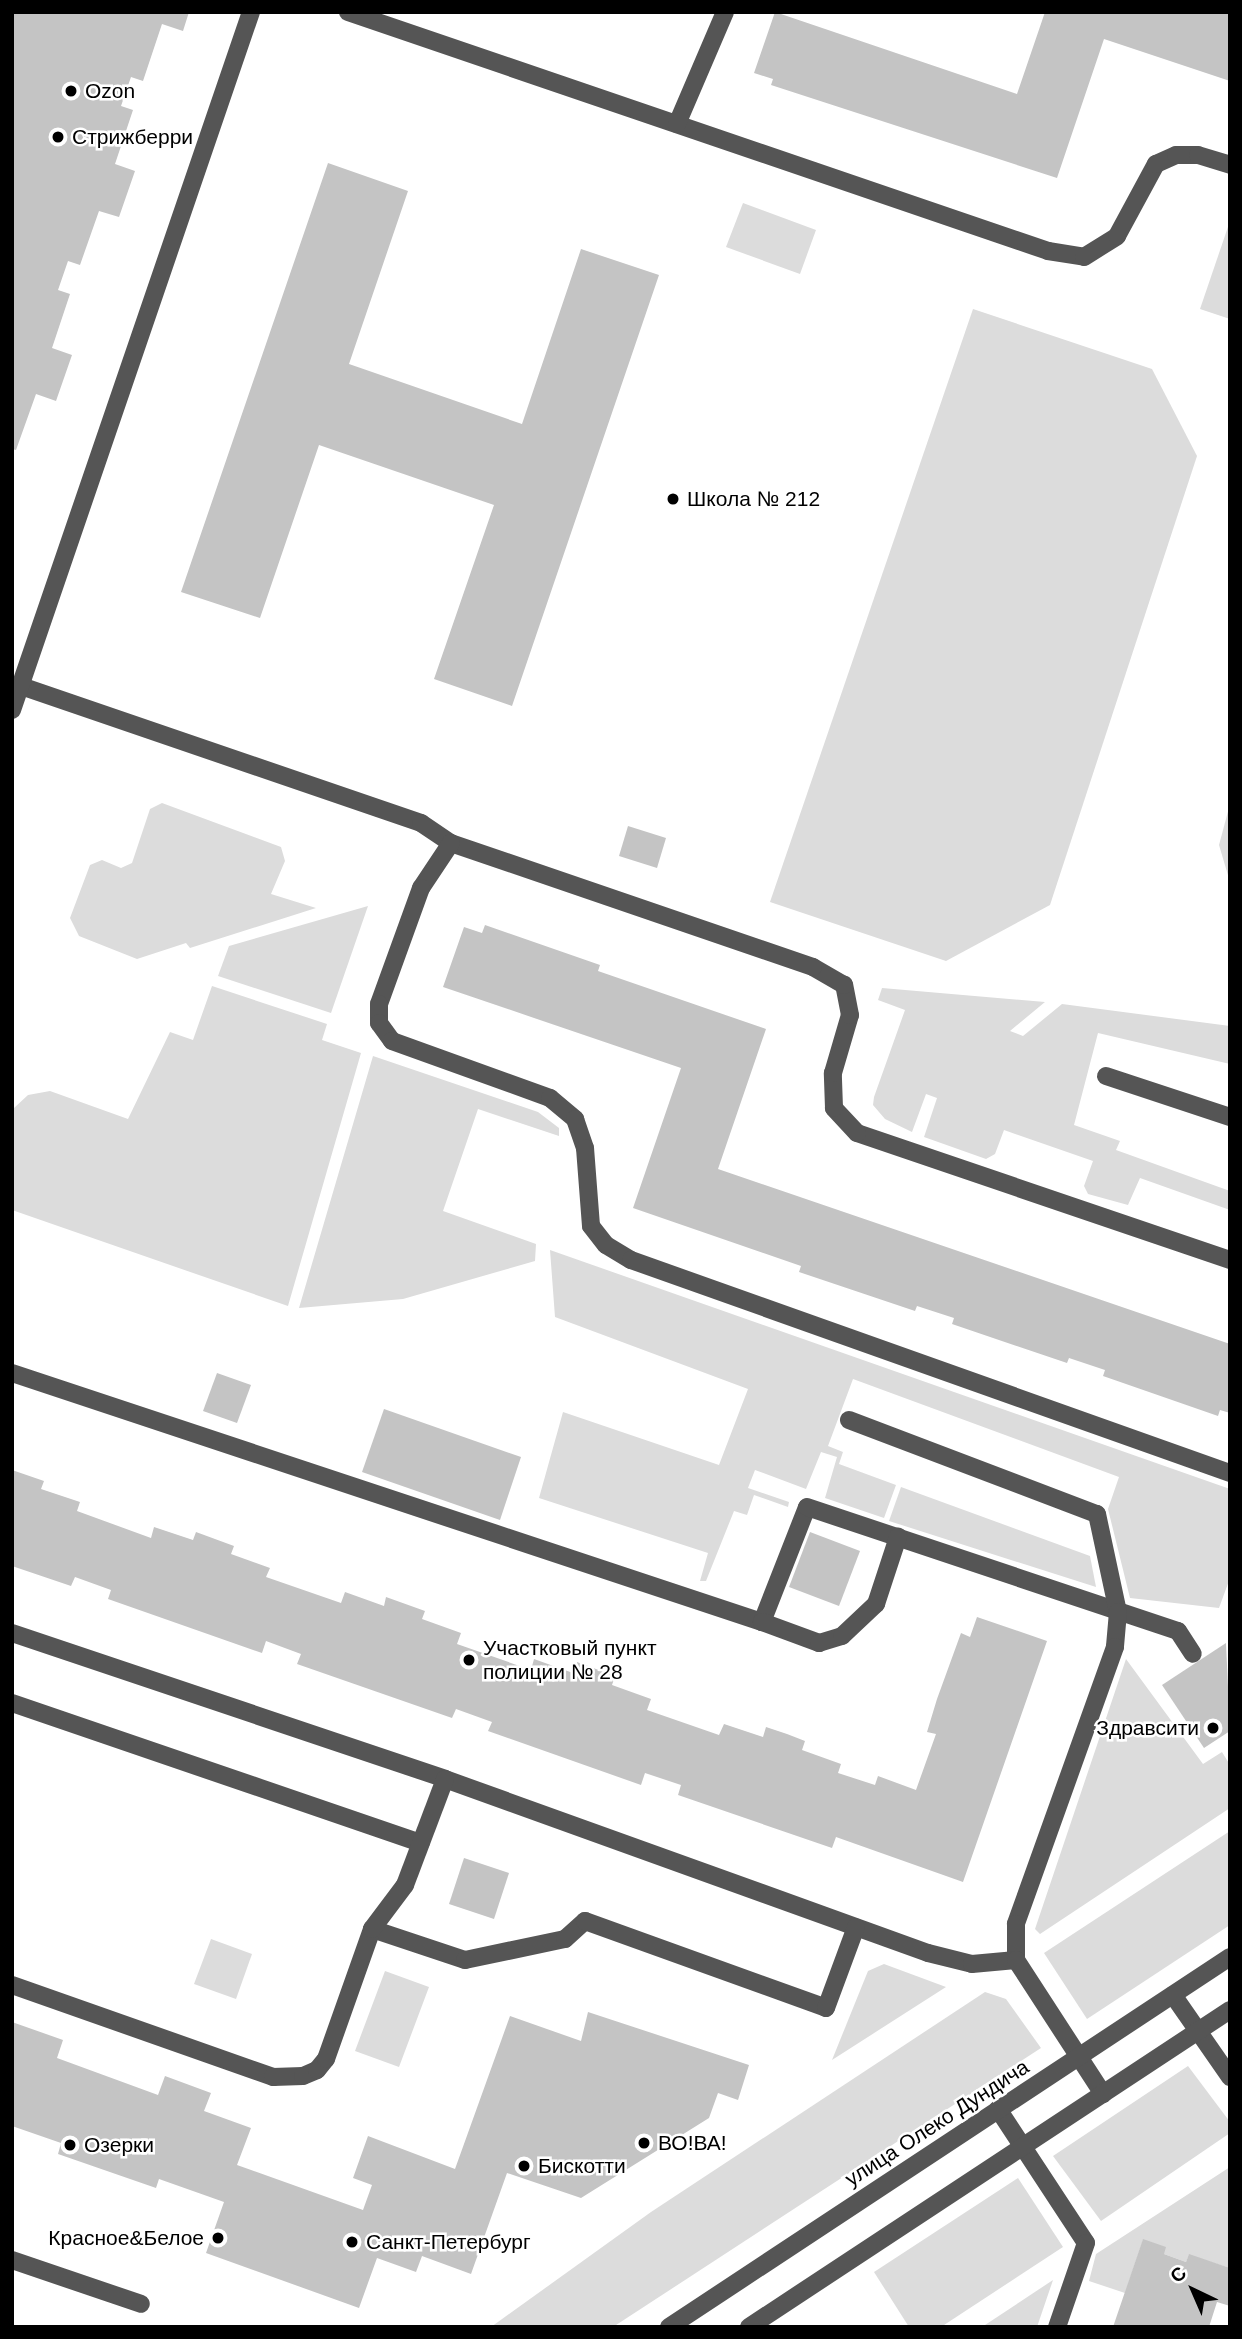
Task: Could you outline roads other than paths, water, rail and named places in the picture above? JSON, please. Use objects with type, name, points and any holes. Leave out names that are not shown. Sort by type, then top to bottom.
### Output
[{"type":"street","points":[[12,710],[251,12]]},
{"type":"street","points":[[348,12],[1048,251],[1084,257],[1117,236],[1156,164],[1176,155],[1198,155],[1230,165]]},
{"type":"street","points":[[677,124],[725,12]]},
{"type":"street","points":[[21,686],[421,823],[451,843],[813,967],[844,985],[850,1015],[833,1073],[834,1108],[857,1133],[1230,1260]]},
{"type":"street","points":[[451,843],[421,888],[379,1004],[379,1023],[393,1041],[550,1098],[575,1118],[585,1148],[591,1226],[606,1245],[631,1260],[1230,1473]]},
{"type":"street","points":[[1106,1076],[1230,1117]]},
{"type":"street","points":[[12,1373],[819,1643],[842,1636],[876,1604],[898,1537]]},
{"type":"street","points":[[849,1420],[1097,1514],[1118,1612],[1115,1647],[1016,1924],[1016,1960],[1103,2094]]},
{"type":"street","points":[[762,1622],[807,1507],[1178,1630],[1193,1654]]},
{"type":"street","points":[[12,1633],[445,1779],[856,1927],[972,1964],[1016,1960]]},
{"type":"street","points":[[12,1703],[421,1843]]},
{"type":"street","points":[[12,1985],[273,2077],[303,2076],[326,2059],[372,1929],[405,1885],[445,1779]]},
{"type":"street","points":[[372,1929],[465,1961],[565,1939],[585,1921],[826,2008],[856,1927]]},
{"type":"street","name":"улица Олеко Дундича","points":[[669,2327],[1230,1957]]},
{"type":"street","points":[[1173,1995],[1230,2077]]},
{"type":"street","points":[[749,2327],[1230,2010]]},
{"type":"street","points":[[998,2109],[1086,2243],[1057,2327]]},
{"type":"street","points":[[12,2260],[141,2304]]},
{"type":"place","name":"Ozon","points":[[71,91]]},
{"type":"place","name":"Стрижберри","points":[[58,137]]},
{"type":"place","name":"Школа № 212","points":[[673,499]]},
{"type":"place","name":"Участковый пункт полиции № 28","points":[[469,1660]]},
{"type":"place","name":"Здравсити","points":[[1213,1728]]},
{"type":"place","name":"ВО!ВА!","points":[[644,2143]]},
{"type":"place","name":"Озерки","points":[[70,2145]]},
{"type":"place","name":"Бискотти","points":[[524,2166]]},
{"type":"place","name":"Красное&Белое","points":[[218,2238]]},
{"type":"place","name":"Санкт-Петербург","points":[[352,2242]]}]
